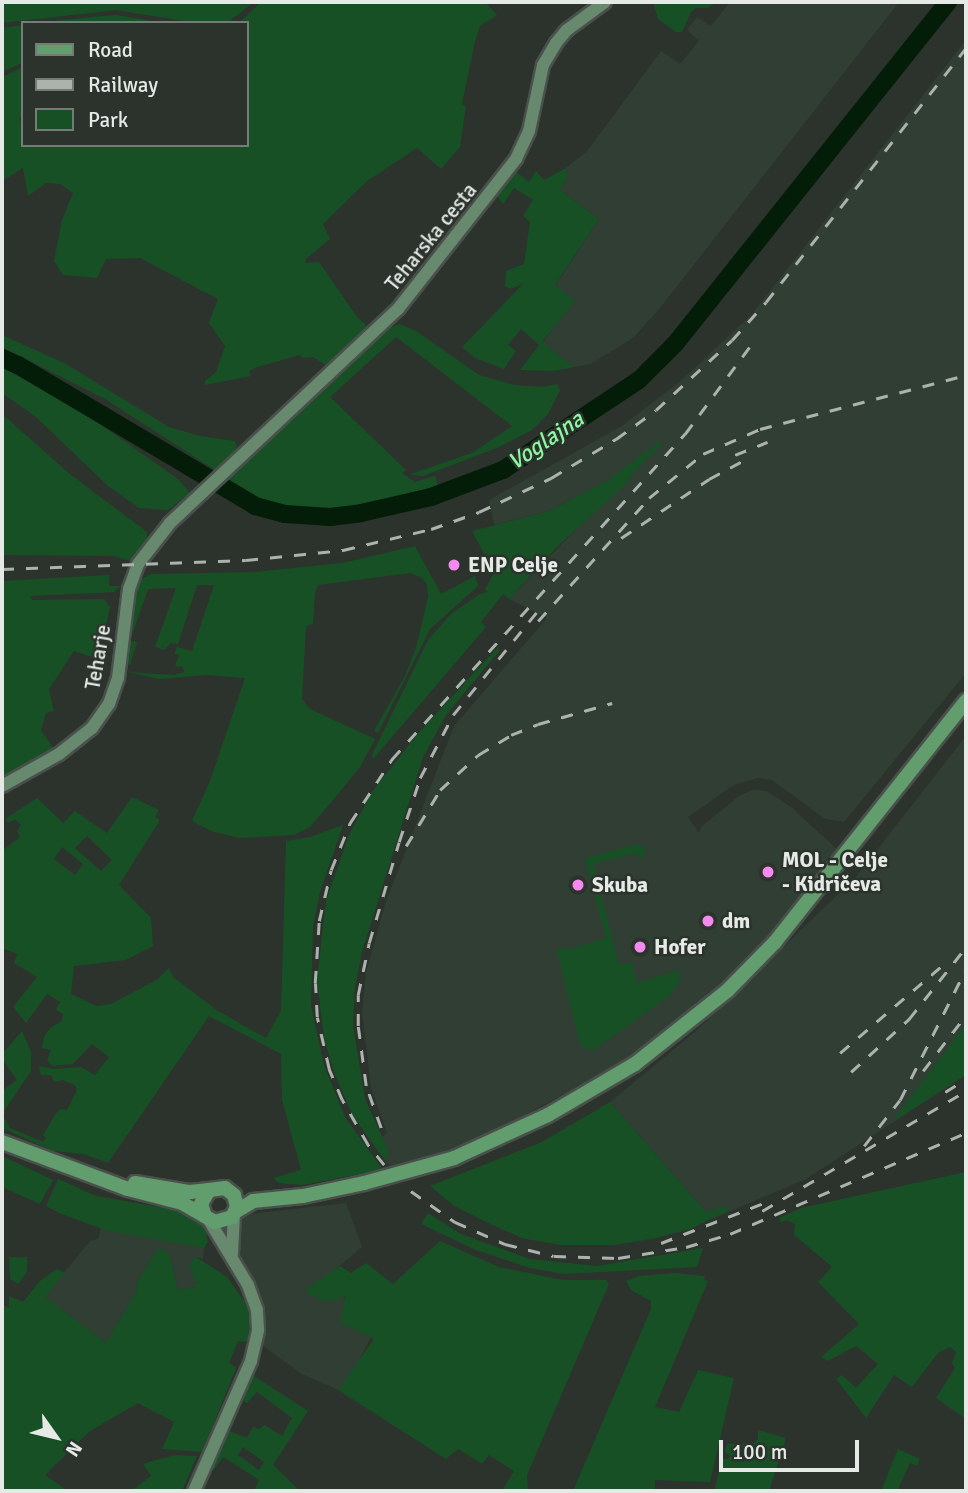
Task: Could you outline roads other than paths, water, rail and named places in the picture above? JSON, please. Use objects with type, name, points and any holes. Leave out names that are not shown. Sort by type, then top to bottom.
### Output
[{"type":"main road","points":[[2,1142],[36,1157],[109,1180],[128,1189],[182,1203],[221,1223],[253,1200],[303,1196],[412,1172],[500,1139],[591,1091],[677,1033],[728,990],[775,942],[966,701]]},
{"type":"main road","points":[[109,1180],[190,1192],[219,1187],[230,1190],[332,1189]]},
{"type":"main road","points":[[207,1218],[201,1204],[209,1190]]},
{"type":"main road","points":[[230,1190],[236,1200],[234,1213]]},
{"type":"street","name":"Teharska cesta","points":[[192,503],[398,309],[443,255],[516,159],[529,131],[544,65],[556,43],[567,30],[605,2]]},
{"type":"street","name":"Teharje","points":[[2,786],[59,754],[92,728],[103,712],[118,678],[122,631],[135,570],[170,523],[192,503]]},
{"type":"street","points":[[232,1255],[234,1213]]},
{"type":"street","points":[[194,1491],[257,1340],[257,1310],[232,1255],[207,1218]]},
{"type":"waterway","name":"Voglajna","points":[[2,358],[255,506],[285,514],[330,517],[361,513],[431,497],[503,470],[639,380],[675,344],[948,2]]},
{"type":"railway","points":[[2,569],[246,560],[343,550],[431,529],[479,512],[551,478],[616,439],[656,410],[732,340],[766,302],[966,48]]},
{"type":"railway","points":[[384,1165],[368,1145],[342,1100],[329,1069],[317,1017],[315,983],[319,921],[331,870],[350,823],[392,759],[685,434],[750,346]]},
{"type":"railway","points":[[538,621],[649,498],[703,454],[760,429],[966,375]]},
{"type":"railway","points":[[735,455],[768,442]]},
{"type":"railway","points":[[621,538],[709,479],[748,458]]},
{"type":"railway","points":[[381,1128],[366,1086],[358,1026],[358,995],[369,943],[399,842],[420,778],[453,715],[539,609]]},
{"type":"railway","points":[[406,846],[440,790],[478,755],[511,735],[538,724],[612,703]]},
{"type":"railway","points":[[851,1072],[909,1019],[966,947]]},
{"type":"railway","points":[[840,1053],[944,964]]},
{"type":"railway","points":[[864,1146],[900,1100],[966,969]]},
{"type":"railway","points":[[923,1071],[966,1015]]},
{"type":"railway","points":[[945,1092],[966,1079]]},
{"type":"railway","points":[[762,1211],[966,1091]]},
{"type":"railway","points":[[411,1191],[455,1222],[505,1244],[554,1256],[618,1258],[686,1247],[730,1234],[966,1133]]},
{"type":"railway","points":[[661,1243],[769,1201]]},
{"type":"place","name":"ENP Celje","points":[[454,565]]},
{"type":"place","name":"MOL - Celje - Kidričeva","points":[[768,872]]},
{"type":"place","name":"Skuba","points":[[578,885]]},
{"type":"place","name":"dm","points":[[708,921]]},
{"type":"place","name":"Hofer","points":[[640,947]]}]
